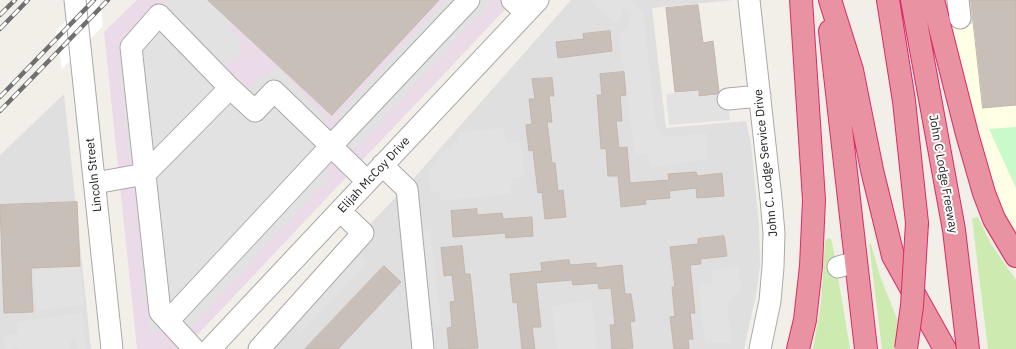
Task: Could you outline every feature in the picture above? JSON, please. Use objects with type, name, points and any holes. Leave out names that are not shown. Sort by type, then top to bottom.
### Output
[{"type":"highway","points":[[801,0],[814,200],[832,260],[866,349]]},
{"type":"highway","points":[[826,0],[832,260]]},
{"type":"highway","points":[[830,0],[852,70],[872,170],[893,256],[945,349]]},
{"type":"highway","points":[[888,0],[904,101],[917,223],[912,306],[906,349]]},
{"type":"highway","name":"John C Lodge Freeway","points":[[912,0],[954,230],[968,349]]},
{"type":"highway","points":[[933,0],[967,134],[984,193],[994,219],[1016,256]]},
{"type":"highway","points":[[798,349],[805,320],[812,266],[832,260]]},
{"type":"street","name":"Lincoln Street","points":[[75,0],[112,349]]},
{"type":"street","points":[[168,321],[469,0]]},
{"type":"street","name":"John C. Lodge Service Drive","points":[[749,0],[774,233],[770,301],[760,349]]},
{"type":"street","name":"Elijah McCoy Drive","points":[[210,349],[367,182],[525,4]]},
{"type":"street","points":[[194,349],[160,312],[131,46],[159,15],[230,88],[255,111],[274,91],[367,182]]},
{"type":"street","points":[[95,183],[145,174],[230,88]]},
{"type":"street","points":[[728,99],[760,96]]},
{"type":"street","points":[[382,165],[407,189],[423,349]]},
{"type":"street","points":[[259,349],[363,233],[340,211]]},
{"type":"shaded area","points":[[137,0],[514,0],[184,349],[137,349],[104,32]]},
{"type":"shaded area","points":[[165,0],[251,0],[252,2],[228,26],[243,41],[238,46],[242,51],[226,68],[248,89],[263,74],[266,76],[276,67],[328,118],[320,127],[334,134],[344,124],[336,117],[445,0],[486,0],[490,3],[355,150],[345,141],[321,166],[331,175],[178,341],[163,330],[149,332],[136,200],[142,199],[141,154],[129,155],[119,57],[129,56],[124,41]]},
{"type":"shaded area","points":[[571,0],[734,0],[652,8],[666,128],[746,121],[751,144],[759,224],[760,266],[756,295],[744,349],[251,349],[414,178]]},
{"type":"shaded area","points":[[590,0],[630,0],[643,12],[656,126],[660,133],[671,137],[706,133],[707,159],[650,167],[647,153],[635,155],[619,33],[631,23],[628,9],[621,10],[622,16],[614,23]]},
{"type":"shaded area","points":[[944,0],[1016,0],[1016,231],[1011,225],[998,200],[986,166]]},
{"type":"shaded area","points":[[944,0],[971,0],[973,24],[951,28]]},
{"type":"shaded area","points":[[698,91],[699,97],[727,94],[730,120],[669,125],[666,94]]},
{"type":"shaded area","points":[[64,94],[91,349],[0,349],[0,155]]},
{"type":"shaded area","points":[[503,128],[506,141],[520,142],[524,176],[511,180],[511,194],[441,201],[439,193],[431,191],[429,169],[445,149],[459,142],[460,132]]},
{"type":"shaded area","points":[[430,229],[441,321],[414,324],[402,232]]},
{"type":"shaded area","points":[[350,243],[369,261],[300,333],[282,316]]},
{"type":"shaded area","points":[[80,267],[84,305],[37,310],[33,271]]},
{"type":"shaded area","points":[[738,267],[742,292],[738,292],[727,302],[731,343],[705,343],[698,285],[712,284],[712,270]]},
{"type":"shaded area","points":[[591,300],[597,349],[557,349],[552,306]]},
{"type":"shaded area","points":[[83,313],[86,349],[77,349],[75,340],[70,341],[70,349],[19,349],[18,347],[5,349],[4,336],[18,334],[17,322]]},
{"type":"green space","points":[[1016,127],[1016,188],[989,129]]},
{"type":"green space","points":[[978,217],[991,244],[1016,280],[1016,349],[988,349],[972,218]]},
{"type":"green space","points":[[829,238],[832,242],[850,348],[847,349],[813,349],[821,303],[825,241]]},
{"type":"green space","points":[[869,244],[871,244],[880,276],[898,321],[919,349],[882,349]]},
{"type":"pier","points":[[86,0],[100,0],[103,26],[62,69],[56,31]]},
{"type":"building","points":[[208,0],[439,0],[332,115]]},
{"type":"building","points":[[971,0],[1016,0],[1016,105],[983,108]]},
{"type":"building","points":[[698,5],[703,43],[713,41],[719,92],[717,94],[699,96],[699,90],[675,92],[666,8]]},
{"type":"building","points":[[610,31],[612,51],[558,58],[556,42],[584,39],[583,34]]},
{"type":"building","points":[[624,72],[626,95],[620,96],[622,121],[616,121],[619,148],[627,147],[630,183],[669,180],[668,174],[696,172],[698,176],[722,173],[724,196],[697,198],[696,188],[669,191],[670,198],[645,200],[646,204],[621,207],[618,176],[608,176],[606,148],[601,149],[597,95],[602,95],[600,74]]},
{"type":"building","points":[[552,78],[554,96],[549,96],[552,122],[547,122],[552,163],[555,163],[558,191],[563,190],[566,217],[545,219],[542,192],[538,193],[533,150],[529,151],[526,125],[532,124],[529,99],[535,99],[532,79]]},
{"type":"building","points":[[77,202],[80,266],[31,268],[33,312],[4,313],[0,205]]},
{"type":"building","points":[[477,209],[477,215],[502,213],[503,219],[532,217],[533,236],[506,238],[505,233],[453,237],[451,211]]},
{"type":"building","points":[[724,236],[727,256],[700,259],[701,264],[690,265],[695,313],[690,313],[693,339],[688,339],[689,349],[674,349],[670,317],[675,316],[672,287],[675,287],[670,247],[698,244],[698,239]]},
{"type":"building","points":[[462,246],[465,274],[470,274],[478,348],[449,349],[447,328],[452,327],[450,302],[455,301],[452,275],[444,276],[441,248]]},
{"type":"building","points":[[569,260],[570,265],[596,263],[596,268],[622,265],[625,294],[631,294],[635,321],[630,322],[633,348],[612,349],[610,325],[615,325],[611,288],[599,289],[598,283],[573,285],[572,280],[536,283],[541,327],[532,327],[535,349],[522,349],[517,302],[513,303],[510,274],[542,271],[541,263]]},
{"type":"building","points":[[384,266],[401,282],[338,349],[305,349]]},
{"type":"railway","points":[[0,15],[15,0]]},
{"type":"railway","points":[[0,29],[28,0]]},
{"type":"railway","points":[[0,97],[94,0]]},
{"type":"railway","points":[[0,111],[108,0]]}]
